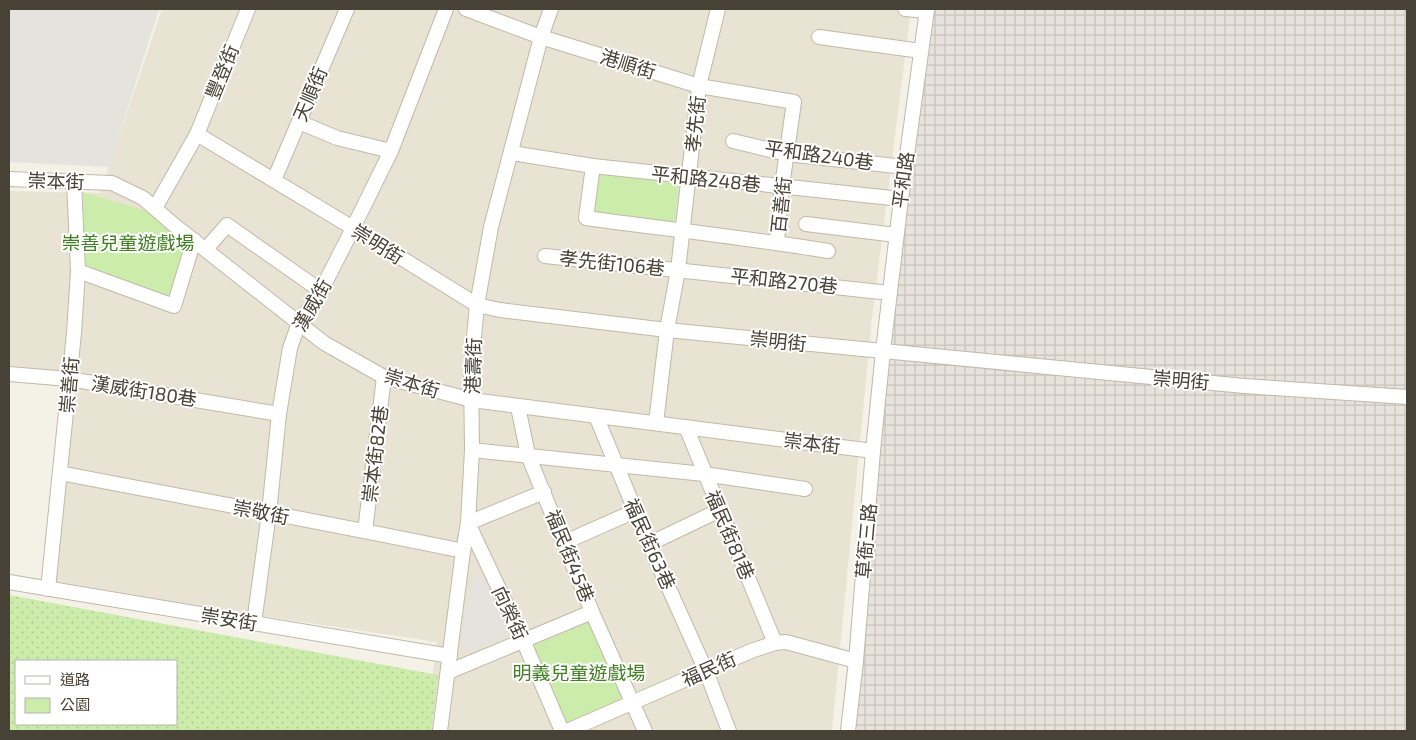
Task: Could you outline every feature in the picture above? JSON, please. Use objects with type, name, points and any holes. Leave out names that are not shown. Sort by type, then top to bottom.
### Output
[{"type":"street","name":"豐登街","points":[[155,208],[197,134],[248,9]]},
{"type":"street","name":"天順街","points":[[274,180],[346,9]]},
{"type":"street","name":"漢威街","points":[[254,623],[270,514],[279,414],[290,348],[299,323],[321,291],[391,151],[446,9]]},
{"type":"street","name":"港順街","points":[[466,9],[541,37],[699,86],[794,102]]},
{"type":"street","name":"港壽街","points":[[440,731],[462,551],[468,523],[472,450],[471,368],[477,305],[492,227],[541,37],[551,9]]},
{"type":"street","name":"孝先街","points":[[656,423],[678,270],[699,86],[718,9]]},
{"type":"street","points":[[905,9],[927,10]]},
{"type":"street","name":"平和路","points":[[883,351],[896,235],[927,10]]},
{"type":"street","points":[[820,37],[921,51]]},
{"type":"street","name":"百善街","points":[[592,166],[586,218],[682,232],[777,242],[782,186],[794,102]]},
{"type":"street","points":[[299,122],[337,138],[391,151]]},
{"type":"street","name":"崇明街","points":[[197,134],[354,228],[477,305],[500,310],[668,330],[1244,386],[1407,397]]},
{"type":"street","name":"平和路240巷","points":[[733,141],[787,154],[905,167]]},
{"type":"street","name":"平和路248巷","points":[[512,153],[592,166],[689,178],[901,199]]},
{"type":"street","name":"崇本街","points":[[9,179],[112,183],[143,198],[324,343],[384,377],[472,400],[518,407],[873,451]]},
{"type":"street","name":"崇善街","points":[[48,589],[78,271],[74,181]]},
{"type":"street","points":[[806,224],[896,235]]},
{"type":"street","points":[[206,249],[227,225],[321,291]]},
{"type":"street","points":[[78,271],[174,306],[194,240]]},
{"type":"street","points":[[777,242],[828,251]]},
{"type":"street","name":"孝先街106巷","points":[[545,256],[678,270]]},
{"type":"street","name":"平和路270巷","points":[[678,270],[890,293]]},
{"type":"street","name":"草衙三路","points":[[848,731],[856,661],[883,351]]},
{"type":"street","name":"漢威街180巷","points":[[9,374],[69,379],[279,414]]},
{"type":"street","name":"崇本街82巷","points":[[365,531],[384,377]]},
{"type":"street","name":"福民街45巷","points":[[518,407],[528,455],[592,612],[646,731]]},
{"type":"street","name":"福民街63巷","points":[[596,416],[649,544],[706,670],[730,731]]},
{"type":"street","name":"福民街81巷","points":[[686,427],[775,643]]},
{"type":"street","points":[[472,450],[704,474],[805,489]]},
{"type":"street","name":"崇敬街","points":[[60,472],[462,551]]},
{"type":"street","points":[[468,523],[544,492]]},
{"type":"street","points":[[649,544],[720,510]]},
{"type":"street","points":[[565,542],[635,511]]},
{"type":"street","name":"向榮街","points":[[468,523],[523,640],[562,731]]},
{"type":"street","name":"崇安街","points":[[9,582],[450,656]]},
{"type":"street","points":[[448,672],[592,612]]},
{"type":"street","name":"福民街","points":[[567,731],[750,651],[775,643],[786,642],[856,661]]},
{"type":"shaded area","points":[[9,9],[159,9],[109,167],[9,162]]},
{"type":"shaded area","points":[[162,9],[911,9],[872,318],[832,731],[425,731],[437,642],[235,612],[52,581],[67,388],[9,380],[9,191],[100,193]]},
{"type":"shaded area","points":[[927,9],[1407,9],[1407,731],[850,731],[854,650]]},
{"type":"shaded area","points":[[471,576],[485,579],[506,627],[505,637],[474,651],[461,649]]},
{"type":"green space","points":[[594,173],[679,183],[674,229],[589,218]]},
{"type":"green space","name":"崇善兒童遊戲場","points":[[83,192],[150,212],[186,249],[170,300],[85,265]]},
{"type":"green space","points":[[9,595],[438,675],[431,731],[9,731]]},
{"type":"green space","name":"明義兒童遊戲場","points":[[594,620],[629,700],[565,728],[530,647]]}]
